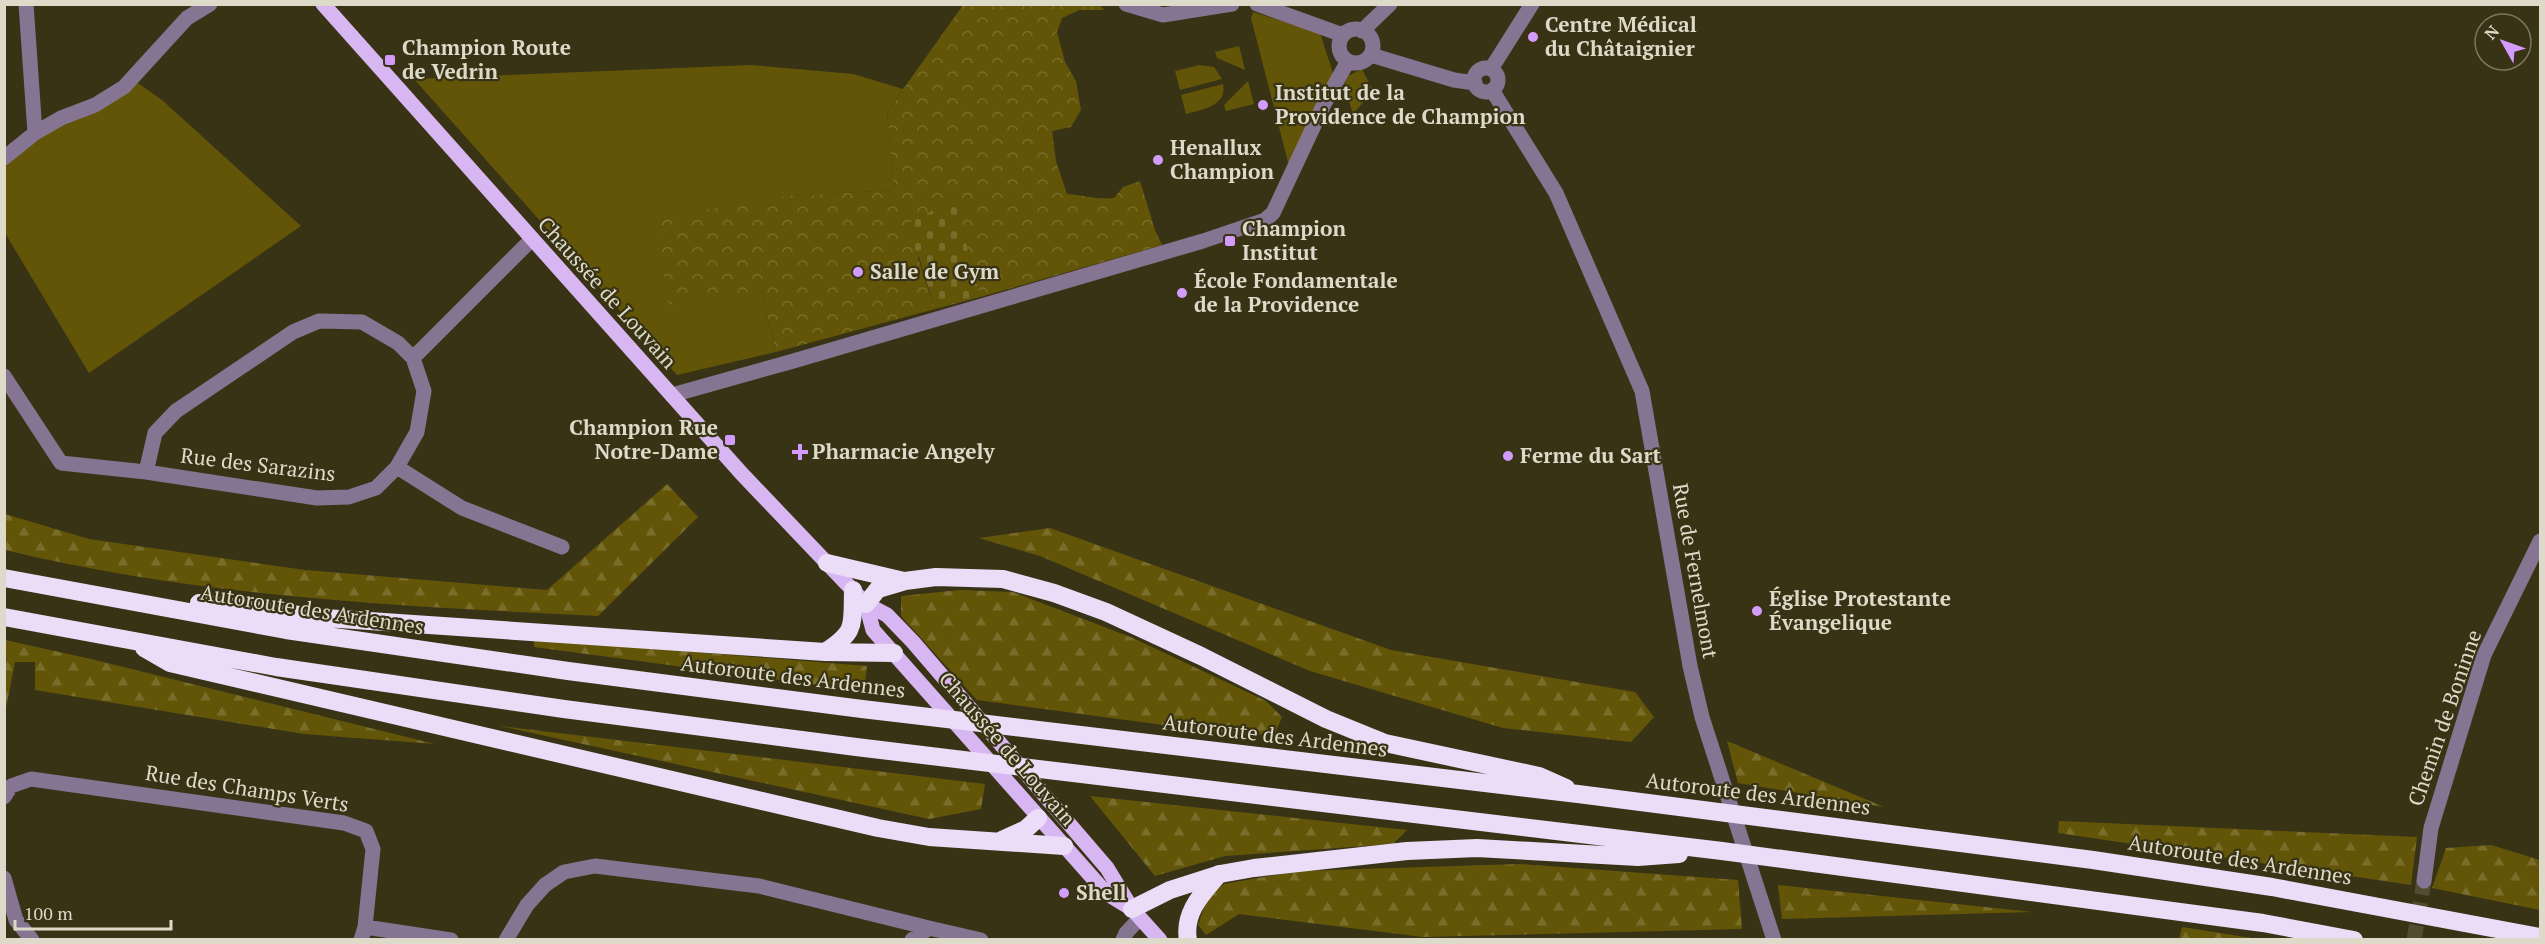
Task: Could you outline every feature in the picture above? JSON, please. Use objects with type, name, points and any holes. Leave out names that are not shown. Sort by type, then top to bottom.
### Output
[{"type":"highway","points":[[827,563],[905,581]]},
{"type":"highway","points":[[866,604],[878,589],[905,581],[936,577],[1003,579],[1054,593],[1106,612],[1201,656],[1326,719],[1385,743],[1539,776],[1578,795]]},
{"type":"highway","name":"Autoroute des Ardennes","points":[[4,578],[286,630],[568,671],[2127,865],[2272,887],[2541,937]]},
{"type":"highway","points":[[825,652],[845,639],[852,624],[853,590]]},
{"type":"highway","points":[[153,606],[190,602],[326,618],[825,652],[894,653]]},
{"type":"highway","points":[[4,617],[276,668],[564,709],[1722,852],[2252,921],[2354,939]]},
{"type":"highway","points":[[135,643],[170,663],[878,828],[929,837],[1064,846]]},
{"type":"highway","points":[[1001,840],[1026,829],[1038,818]]},
{"type":"highway","points":[[1136,914],[1170,890],[1220,874],[1254,868],[1407,851],[1477,848],[1638,857],[1722,852]]},
{"type":"highway","points":[[1188,939],[1188,918],[1195,903],[1220,874]]},
{"type":"main road","name":"Chaussée de Louvain","points":[[323,4],[742,474],[866,604],[887,615],[1107,868],[1136,914]]},
{"type":"main road","name":"Chaussée de Louvain","points":[[866,604],[873,630],[1106,893],[1136,914],[1160,939]]},
{"type":"main road","points":[[894,653],[909,656],[935,670]]},
{"type":"main road","points":[[1038,818],[1048,800]]},
{"type":"street","points":[[26,4],[35,133]]},
{"type":"street","points":[[4,158],[35,133],[61,118],[95,105],[124,87],[187,18],[210,4]]},
{"type":"street","points":[[1126,4],[1163,15],[1232,4]]},
{"type":"street","points":[[1257,4],[1343,35]]},
{"type":"street","points":[[1362,31],[1390,4]]},
{"type":"street","points":[[1474,83],[1477,72],[1484,68],[1491,69],[1532,4]]},
{"type":"street","points":[[1350,30],[1362,31],[1371,38],[1373,44],[1371,56],[1360,63],[1348,61],[1342,56],[1339,47],[1343,35],[1350,30]]},
{"type":"street","points":[[1371,56],[1454,80],[1474,83],[1482,91],[1492,90]]},
{"type":"street","points":[[672,394],[790,362],[1170,251],[1265,220],[1273,213],[1324,104],[1348,61]]},
{"type":"street","name":"Rue de Fernelmont","points":[[1491,69],[1497,74],[1498,81],[1492,90],[1556,193],[1642,391],[1690,666],[1706,730],[1772,933]]},
{"type":"street","points":[[413,358],[531,240]]},
{"type":"street","name":"Rue des Sarazins","points":[[4,376],[61,463],[146,472],[317,498],[350,497],[376,488],[397,467],[417,432],[424,391],[413,358],[398,343],[362,322],[320,321],[293,332],[176,411],[155,433],[146,472]]},
{"type":"street","points":[[397,467],[462,508],[562,547]]},
{"type":"street","name":"Chemin de Boninne","points":[[2424,881],[2431,828],[2484,655],[2541,541]]},
{"type":"street","name":"Rue des Champs Verts","points":[[8,791],[31,779],[344,823],[366,831],[373,849],[363,933],[451,939]]},
{"type":"street","points":[[506,939],[527,905],[545,885],[564,872],[595,866],[759,886],[981,939]]},
{"type":"street","points":[[4,878],[10,923],[32,939]]},
{"type":"street","points":[[1123,939],[1136,914]]},
{"type":"street","points":[[912,939],[928,928]]},
{"type":"green space","points":[[963,5],[1100,5],[1104,10],[1079,10],[1062,18],[1057,32],[1065,62],[1076,81],[1081,110],[1071,127],[1052,131],[1056,161],[1067,194],[1114,198],[1123,187],[1140,181],[1162,245],[980,297],[955,199],[907,224],[935,309],[776,352],[761,290],[669,305],[654,218],[789,196],[894,190],[887,112]]},
{"type":"green space","points":[[1253,12],[1320,33],[1333,73],[1289,166],[1251,18]]},
{"type":"green space","points":[[1239,46],[1245,70],[1217,58],[1215,52]]},
{"type":"green space","points":[[752,65],[853,74],[903,89],[887,112],[894,190],[790,196],[761,290],[776,352],[677,375],[414,79]]},
{"type":"green space","points":[[1199,65],[1214,67],[1222,79],[1180,90],[1175,71]]},
{"type":"green space","points":[[1362,69],[1373,91],[1353,114],[1344,86],[1348,76]]},
{"type":"green space","points":[[132,79],[162,100],[301,226],[89,373],[5,233],[5,158]]},
{"type":"green space","points":[[1248,81],[1254,104],[1226,111],[1224,105]]},
{"type":"green space","points":[[1223,84],[1221,97],[1217,102],[1206,109],[1186,114],[1181,95]]},
{"type":"green space","points":[[955,198],[980,297],[935,309],[919,257],[914,257],[907,224]]},
{"type":"green space","points":[[667,484],[698,517],[598,616],[374,603],[225,589],[151,579],[5,550],[5,514],[89,539],[305,570],[547,590]]},
{"type":"green space","points":[[1050,528],[1391,650],[1635,692],[1654,717],[1631,742],[1503,728],[1310,671],[1040,556],[979,538]]},
{"type":"green space","points":[[959,590],[1013,592],[1133,638],[1266,701],[1282,717],[1275,734],[1238,735],[977,700],[901,616],[901,596]]},
{"type":"green space","points":[[534,639],[867,666],[864,691],[534,647]]},
{"type":"green space","points":[[5,640],[435,744],[304,734],[35,690],[35,662],[15,662],[5,713]]},
{"type":"green space","points":[[500,726],[985,784],[981,809],[929,819]]},
{"type":"green space","points":[[1727,741],[1884,807],[1738,783]]},
{"type":"green space","points":[[1090,796],[1407,830],[1393,844],[1225,856],[1155,876]]},
{"type":"green space","points":[[2059,821],[2417,837],[2411,885],[2058,833]]},
{"type":"green space","points":[[2491,845],[2540,860],[2540,910],[2432,888],[2446,848]]},
{"type":"green space","points":[[1519,864],[1738,880],[1742,929],[1423,937],[1239,914],[1206,935],[1198,925],[1208,896],[1224,884],[1298,871]]},
{"type":"green space","points":[[1778,885],[2032,912],[1782,919]]},
{"type":"green space","points":[[2182,927],[2258,939],[2179,939]]},
{"type":"tunnel","points":[[2414,940],[2424,881]]},
{"type":"place","name":"Centre Médical du Châtaignier","points":[[1533,37]]},
{"type":"place","name":"Champion Route de Vedrin","points":[[390,60]]},
{"type":"place","name":"Institut de la Providence de Champion","points":[[1263,105]]},
{"type":"place","name":"Henallux Champion","points":[[1158,160]]},
{"type":"place","name":"Champion Institut","points":[[1230,241]]},
{"type":"place","name":"Salle de Gym","points":[[858,272]]},
{"type":"place","name":"École Fondamentale de la Providence","points":[[1182,293]]},
{"type":"place","name":"Champion Rue Notre-Dame","points":[[730,440]]},
{"type":"place","name":"Pharmacie Angely","points":[[800,452]]},
{"type":"place","name":"Ferme du Sart","points":[[1508,456]]},
{"type":"place","name":"Église Protestante Évangelique","points":[[1757,611]]},
{"type":"place","name":"Shell","points":[[1064,893]]}]
